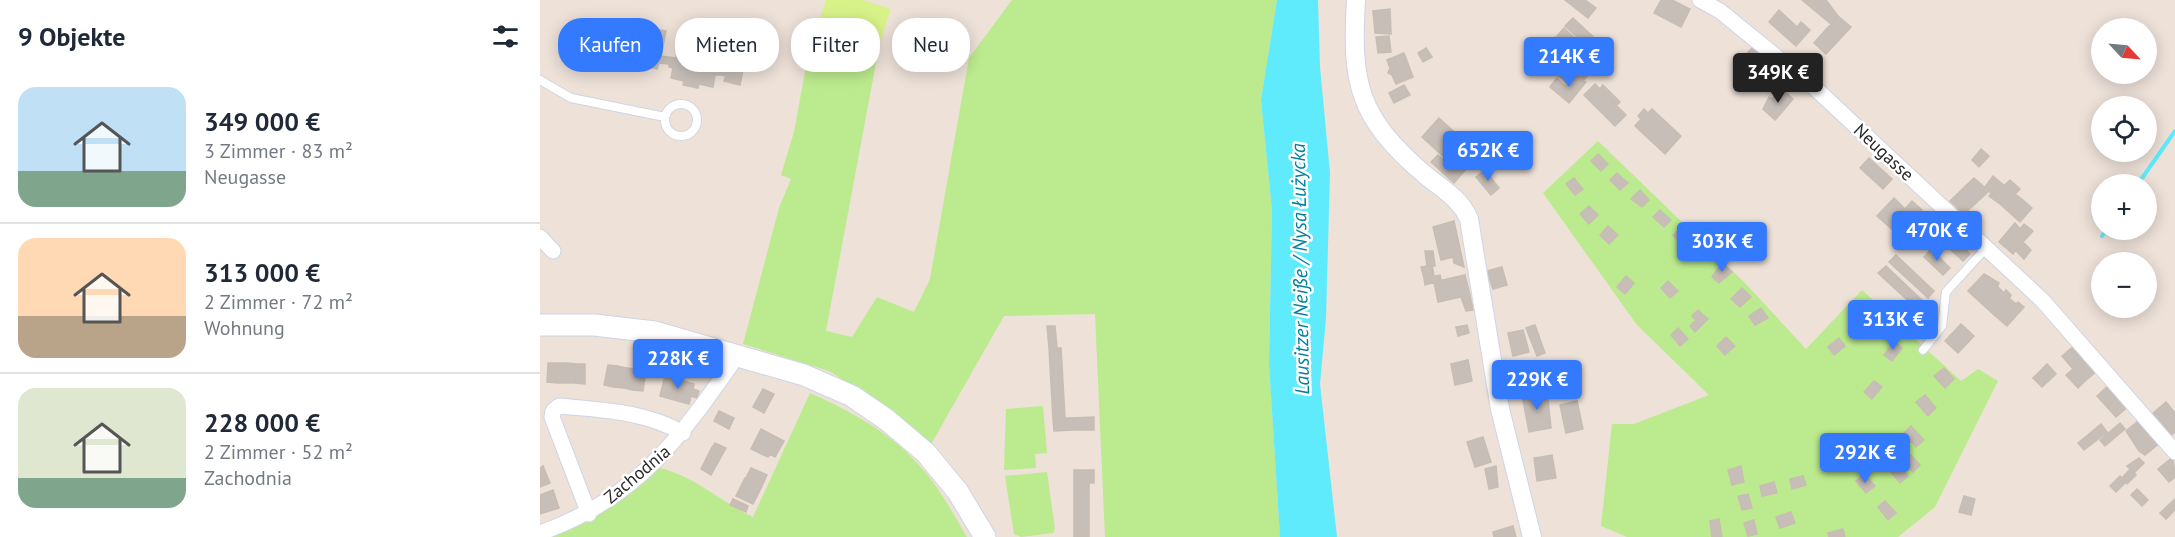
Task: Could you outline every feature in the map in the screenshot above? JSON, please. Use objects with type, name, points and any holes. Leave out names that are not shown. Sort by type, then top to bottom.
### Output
[{"type":"main road","points":[[540,325],[594,325],[636,329],[804,375],[852,396],[887,420],[926,453],[958,492],[985,537]]},
{"type":"street","points":[[1356,0],[1354,68],[1365,105],[1391,140],[1422,172],[1458,200],[1469,219],[1500,409],[1532,537]]},
{"type":"street","name":"Neugasse","points":[[1700,0],[1720,11],[1816,89],[2043,301],[2175,452]]},
{"type":"street","points":[[540,237],[554,251]]},
{"type":"street","name":"Zachodnia","points":[[540,533],[589,514],[630,483],[683,433],[737,356]]},
{"type":"street","name":"Zachodnia","points":[[589,514],[552,417],[553,411],[558,406],[619,411],[649,417],[683,433]]},
{"type":"lane","points":[[540,80],[571,98],[665,117]]},
{"type":"lane","points":[[684,104],[692,109],[697,122],[692,132],[676,135],[667,128],[665,117],[670,108],[684,104]]},
{"type":"lane","points":[[1923,350],[1942,326],[1946,292],[1986,248]]},
{"type":"green space","points":[[826,0],[862,0],[891,9],[880,42],[880,18],[820,18]]},
{"type":"green space","points":[[1012,0],[1277,0],[1261,100],[1272,210],[1269,364],[1280,537],[1105,537],[1095,314],[1004,316],[926,453],[845,381],[829,371],[743,344],[779,208],[791,179],[781,175],[794,132],[805,72],[874,72],[826,331],[852,337],[877,297],[914,312],[930,279],[967,72],[970,72],[970,57]]},
{"type":"green space","points":[[1598,141],[1745,283],[1806,349],[1862,290],[1961,381],[1978,369],[1998,381],[1935,507],[1898,537],[1627,537],[1601,526],[1612,424],[1634,424],[1709,395],[1637,325],[1543,193]]},
{"type":"green space","points":[[810,393],[868,423],[907,452],[932,481],[967,537],[540,537],[656,467],[694,482],[753,517]]},
{"type":"green space","points":[[1043,406],[1047,453],[1035,454],[1036,468],[1004,470],[1006,409]]},
{"type":"green space","points":[[1047,472],[1055,529],[1053,533],[1021,537],[1014,534],[1005,476]]},
{"type":"water","name":"Lausitzer Neiße / Nysa Łużycka","points":[[1277,0],[1318,0],[1320,67],[1330,173],[1326,318],[1320,384],[1337,537],[1280,537],[1269,364],[1272,210],[1261,100]]},
{"type":"building","points":[[1565,0],[1585,0],[1596,8],[1588,18]]},
{"type":"building","points":[[1661,0],[1672,0],[1690,9],[1681,27],[1654,13]]},
{"type":"building","points":[[1802,0],[1826,0],[1838,16],[1831,24]]},
{"type":"building","points":[[1390,9],[1391,34],[1375,33],[1373,11]]},
{"type":"building","points":[[1779,10],[1797,27],[1801,22],[1810,30],[1796,46],[1769,22]]},
{"type":"building","points":[[1838,16],[1851,27],[1826,54],[1814,43]]},
{"type":"building","points":[[1573,18],[1601,44],[1593,52],[1565,26]]},
{"type":"building","points":[[1564,28],[1592,54],[1584,62],[1557,36]]},
{"type":"building","points":[[663,30],[666,31],[663,46]]},
{"type":"building","points":[[1389,36],[1391,52],[1378,53],[1376,37]]},
{"type":"building","points":[[1555,37],[1583,63],[1576,70],[1549,44]]},
{"type":"building","points":[[1756,43],[1782,67],[1774,80],[1757,67],[1755,70],[1750,66],[1753,63],[1745,56]]},
{"type":"building","points":[[1601,44],[1606,49],[1591,65],[1586,60]]},
{"type":"building","points":[[1547,46],[1577,74],[1567,84],[1538,56]]},
{"type":"building","points":[[1426,48],[1432,57],[1423,62],[1418,53]]},
{"type":"building","points":[[1404,53],[1413,77],[1396,84],[1392,75],[1388,73],[1390,68],[1387,60]]},
{"type":"building","points":[[663,56],[675,58],[675,72],[743,72],[740,85],[724,81],[726,76],[715,75],[713,87],[699,84],[698,88],[683,85],[684,81],[671,78],[673,68],[669,67],[669,64],[663,63]]},
{"type":"building","points":[[1586,60],[1592,70],[1584,80],[1575,72]]},
{"type":"building","points":[[1577,74],[1586,82],[1569,103],[1550,87],[1557,78],[1565,86]]},
{"type":"building","points":[[1595,84],[1626,115],[1615,126],[1584,95]]},
{"type":"building","points":[[1404,85],[1410,95],[1394,103],[1389,93]]},
{"type":"building","points":[[1603,85],[1620,102],[1617,105],[1600,89]]},
{"type":"building","points":[[1781,88],[1793,99],[1775,120],[1763,109],[1769,97],[1772,99]]},
{"type":"building","points":[[1644,109],[1648,113],[1652,109],[1681,136],[1665,154],[1635,126],[1641,119],[1638,116]]},
{"type":"building","points":[[1439,118],[1463,140],[1446,159],[1422,137]]},
{"type":"building","points":[[1468,144],[1479,154],[1476,158],[1478,159],[1473,161],[1454,183],[1431,162],[1438,155],[1449,165]]},
{"type":"building","points":[[1981,149],[1989,156],[1979,167],[1972,160]]},
{"type":"building","points":[[1598,154],[1608,164],[1601,171],[1591,161]]},
{"type":"building","points":[[1869,158],[1892,179],[1883,189],[1860,168]]},
{"type":"building","points":[[1485,170],[1499,188],[1491,195],[1476,177]]},
{"type":"building","points":[[1617,173],[1628,183],[1620,190],[1610,180]]},
{"type":"building","points":[[1993,176],[2000,182],[1991,193],[1985,187]]},
{"type":"building","points":[[1574,178],[1583,189],[1575,195],[1566,184]]},
{"type":"building","points":[[1974,178],[1989,191],[1964,214],[1950,201]]},
{"type":"building","points":[[2010,180],[2020,189],[2015,194],[2005,185]]},
{"type":"building","points":[[2000,182],[2010,190],[2000,204],[1989,196]]},
{"type":"building","points":[[1640,190],[1649,200],[1642,207],[1631,199]]},
{"type":"building","points":[[2010,190],[2023,200],[2011,214],[2000,204]]},
{"type":"building","points":[[1894,198],[1905,209],[1912,201],[1922,210],[1910,223],[1906,220],[1895,232],[1877,216]]},
{"type":"building","points":[[2023,200],[2032,208],[2020,222],[2011,214]]},
{"type":"building","points":[[1589,206],[1598,215],[1589,224],[1580,214]]},
{"type":"building","points":[[1660,210],[1671,220],[1664,227],[1653,217]]},
{"type":"building","points":[[1931,217],[1970,254],[1963,261],[1924,225]]},
{"type":"building","points":[[1454,221],[1464,267],[1454,263],[1453,257],[1441,260],[1433,227]]},
{"type":"building","points":[[2015,223],[2020,229],[2024,224],[2033,231],[2023,242],[2009,230]]},
{"type":"building","points":[[1608,226],[1618,235],[1609,244],[1600,235]]},
{"type":"building","points":[[1680,229],[1689,239],[1682,246],[1673,235]]},
{"type":"building","points":[[2009,230],[2023,242],[2013,254],[1999,242]]},
{"type":"building","points":[[2023,242],[2031,250],[2024,259],[2016,251]]},
{"type":"building","points":[[1931,249],[1950,268],[1943,275],[1924,257]]},
{"type":"building","points":[[1425,251],[1433,251],[1435,266],[1427,266]]},
{"type":"building","points":[[1896,255],[1934,291],[1928,298],[1889,262]]},
{"type":"building","points":[[1722,263],[1732,272],[1719,283],[1712,277]]},
{"type":"building","points":[[1432,265],[1434,276],[1424,278],[1421,267]]},
{"type":"building","points":[[1886,266],[1924,302],[1917,309],[1878,273]]},
{"type":"building","points":[[1502,267],[1507,285],[1493,289],[1487,271]]},
{"type":"building","points":[[1984,274],[1999,283],[1981,303],[1968,291]]},
{"type":"building","points":[[1440,275],[1441,280],[1425,285],[1424,278]]},
{"type":"building","points":[[1465,275],[1470,295],[1438,302],[1434,282]]},
{"type":"building","points":[[1626,276],[1634,283],[1625,294],[1617,287]]},
{"type":"building","points":[[1668,281],[1678,291],[1670,298],[1661,288]]},
{"type":"building","points":[[1997,286],[2004,293],[2006,290],[2011,295],[1993,314],[1981,303]]},
{"type":"building","points":[[1742,288],[1751,297],[1740,307],[1731,299]]},
{"type":"building","points":[[1470,295],[1473,310],[1466,311],[1461,297]]},
{"type":"building","points":[[2009,298],[2024,307],[2007,326],[1993,314]]},
{"type":"building","points":[[1761,308],[1768,318],[1755,325],[1749,316]]},
{"type":"building","points":[[1698,310],[1708,319],[1695,332],[1690,326],[1696,320],[1692,316]]},
{"type":"building","points":[[1869,311],[1877,319],[1865,333],[1856,325]]},
{"type":"building","points":[[1961,324],[1974,336],[1958,353],[1945,341]]},
{"type":"building","points":[[1467,325],[1469,333],[1458,336],[1456,327]]},
{"type":"building","points":[[1535,325],[1545,353],[1537,356],[1526,328]]},
{"type":"building","points":[[1047,326],[1055,326],[1057,348],[1049,348]]},
{"type":"building","points":[[1678,328],[1688,339],[1680,346],[1671,335]]},
{"type":"building","points":[[1523,330],[1529,352],[1513,356],[1508,333]]},
{"type":"building","points":[[1726,337],[1735,346],[1725,355],[1717,346]]},
{"type":"building","points":[[1839,338],[1845,346],[1834,355],[1828,347]]},
{"type":"building","points":[[1894,341],[1902,348],[1892,361],[1884,355]]},
{"type":"building","points":[[2075,345],[2086,358],[2073,369],[2062,356]]},
{"type":"building","points":[[1049,348],[1061,348],[1065,418],[1053,419]]},
{"type":"building","points":[[2086,358],[2097,371],[2085,381],[2073,369]]},
{"type":"building","points":[[1468,360],[1472,381],[1455,385],[1451,364]]},
{"type":"building","points":[[548,363],[557,363],[557,383],[547,382]]},
{"type":"building","points":[[557,363],[567,363],[566,383],[557,383]]},
{"type":"building","points":[[567,363],[576,364],[575,383],[566,383]]},
{"type":"building","points":[[576,364],[585,364],[585,384],[575,383]]},
{"type":"building","points":[[2047,364],[2056,374],[2042,387],[2033,378]]},
{"type":"building","points":[[608,365],[617,366],[614,387],[604,385]]},
{"type":"building","points":[[617,366],[627,368],[624,388],[614,387]]},
{"type":"building","points":[[627,368],[636,369],[633,390],[624,388]]},
{"type":"building","points":[[1944,368],[1954,379],[1945,388],[1934,376]]},
{"type":"building","points":[[636,369],[646,371],[643,391],[633,390]]},
{"type":"building","points":[[2073,369],[2085,381],[2078,388],[2066,375]]},
{"type":"building","points":[[665,376],[694,384],[693,389],[699,391],[697,398],[691,396],[689,404],[660,396]]},
{"type":"building","points":[[1874,381],[1882,387],[1872,399],[1864,392]]},
{"type":"building","points":[[2111,383],[2121,395],[2107,407],[2097,396]]},
{"type":"building","points":[[763,389],[774,394],[764,413],[753,407]]},
{"type":"building","points":[[1547,390],[1551,428],[1529,432],[1522,395]]},
{"type":"building","points":[[1925,395],[1936,408],[1928,416],[1916,402]]},
{"type":"building","points":[[2121,395],[2130,405],[2116,417],[2107,407]]},
{"type":"building","points":[[1577,401],[1583,429],[1566,433],[1560,405]]},
{"type":"building","points":[[2166,402],[2175,413],[2175,432],[2169,437],[2152,414]]},
{"type":"building","points":[[719,411],[734,418],[729,429],[714,421]]},
{"type":"building","points":[[1094,417],[1094,430],[1073,430],[1073,418]]},
{"type":"building","points":[[1073,418],[1073,430],[1054,431],[1053,419]]},
{"type":"building","points":[[2142,418],[2161,442],[2145,455],[2139,451],[2126,431]]},
{"type":"building","points":[[2120,423],[2125,429],[2105,446],[2100,440]]},
{"type":"building","points":[[2101,424],[2107,432],[2084,450],[2078,443]]},
{"type":"building","points":[[1911,426],[1924,440],[1916,447],[1911,441],[1908,444],[1901,436]]},
{"type":"building","points":[[761,429],[784,441],[775,457],[770,454],[768,457],[751,449]]},
{"type":"building","points":[[1483,437],[1491,462],[1475,467],[1467,442]]},
{"type":"building","points":[[715,443],[726,448],[722,455],[711,449]]},
{"type":"building","points":[[711,449],[722,455],[711,475],[701,469]]},
{"type":"building","points":[[1552,455],[1556,478],[1537,481],[1534,458]]},
{"type":"building","points":[[1911,455],[1920,465],[1913,472],[1903,461]]},
{"type":"building","points":[[2173,457],[2175,477],[2169,482],[2158,469]]},
{"type":"building","points":[[2139,458],[2144,463],[2134,473],[2127,466]]},
{"type":"building","points":[[1898,463],[1908,476],[1900,483],[1889,470]]},
{"type":"building","points":[[543,466],[550,483],[540,487],[540,468]]},
{"type":"building","points":[[1496,466],[1498,487],[1489,489],[1485,469]]},
{"type":"building","points":[[1741,466],[1744,482],[1732,485],[1728,470]]},
{"type":"building","points":[[751,468],[767,475],[762,486],[746,478]]},
{"type":"building","points":[[2130,469],[2136,475],[2127,484],[2122,478]]},
{"type":"building","points":[[1074,470],[1094,470],[1094,483],[1074,483]]},
{"type":"building","points":[[1864,474],[1875,486],[1866,493],[1856,481]]},
{"type":"building","points":[[1803,476],[1806,485],[1792,489],[1790,479]]},
{"type":"building","points":[[2120,476],[2126,482],[2116,492],[2110,486]]},
{"type":"building","points":[[745,478],[762,486],[753,504],[736,496]]},
{"type":"building","points":[[1774,482],[1777,493],[1762,496],[1760,486]]},
{"type":"building","points":[[1074,483],[1089,483],[1089,537],[1074,537]]},
{"type":"building","points":[[2137,489],[2148,500],[2142,506],[2131,495]]},
{"type":"building","points":[[553,490],[559,508],[540,514],[540,495]]},
{"type":"building","points":[[1748,494],[1752,508],[1742,510],[1738,496]]},
{"type":"building","points":[[1964,496],[1975,499],[1971,515],[1959,512]]},
{"type":"building","points":[[733,499],[748,506],[746,512],[730,505]]},
{"type":"building","points":[[2175,499],[2175,510],[2166,519],[2160,513]]},
{"type":"building","points":[[1885,501],[1896,513],[1888,520],[1878,507]]},
{"type":"building","points":[[1791,512],[1795,523],[1780,528],[1776,517]]},
{"type":"building","points":[[1719,519],[1722,537],[1712,537],[1710,521]]},
{"type":"building","points":[[1754,520],[1757,534],[1748,536],[1744,523]]},
{"type":"building","points":[[1513,526],[1516,537],[1494,537],[1493,532]]},
{"type":"building","points":[[1843,529],[1845,537],[1829,537],[1828,533]]},
{"type":"waterway","points":[[2145,174],[2175,131]]}]
